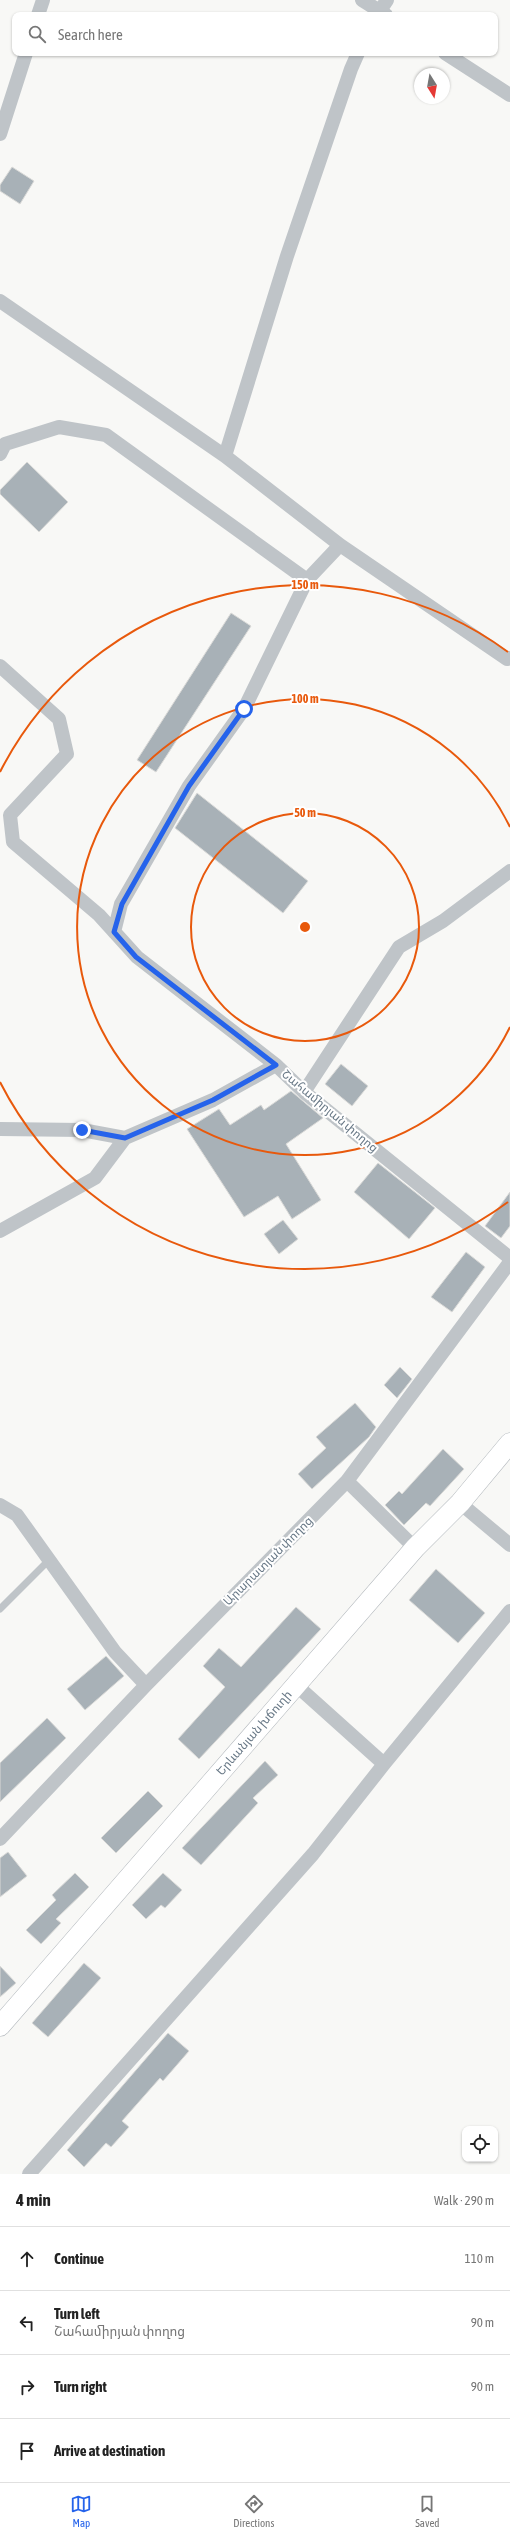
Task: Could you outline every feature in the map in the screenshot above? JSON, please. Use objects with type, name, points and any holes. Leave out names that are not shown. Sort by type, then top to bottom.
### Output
[{"type":"main road","name":"Երևանյան խճուղի","points":[[0,2026],[415,1548],[460,1503],[510,1443]]},
{"type":"street","points":[[39,12],[43,0]]},
{"type":"street","points":[[362,0],[382,10]]},
{"type":"street","points":[[0,134],[25,56]]},
{"type":"street","points":[[226,456],[287,256],[357,56]]},
{"type":"street","points":[[450,56],[510,95]]},
{"type":"street","points":[[0,302],[226,456],[340,545],[507,659],[510,658]]},
{"type":"street","points":[[0,454],[5,444],[59,428],[106,436],[307,580]]},
{"type":"street","points":[[114,932],[122,904],[189,786],[244,709],[307,580],[340,545]]},
{"type":"street","name":"Շահամիրյան փողոց","points":[[0,666],[59,719],[66,754],[10,815],[14,842],[99,915],[136,957],[276,1065],[304,1092],[510,1258]]},
{"type":"street","points":[[304,1092],[399,947],[443,921],[510,871]]},
{"type":"street","points":[[0,1232],[95,1178],[125,1138],[213,1100],[276,1065]]},
{"type":"street","points":[[0,1129],[82,1130],[125,1138]]},
{"type":"street","name":"Արարատյան փողոց","points":[[0,1839],[146,1685],[347,1481],[510,1262]]},
{"type":"street","points":[[347,1481],[415,1548]]},
{"type":"street","points":[[460,1503],[510,1545]]},
{"type":"street","points":[[0,1505],[17,1515],[115,1652],[146,1685]]},
{"type":"street","points":[[29,2174],[313,1854],[384,1764],[510,1611]]},
{"type":"street","points":[[296,1685],[384,1764]]},
{"type":"lane","points":[[0,1609],[49,1560]]},
{"type":"building","points":[[12,167],[34,181],[20,204],[0,191],[0,185]]},
{"type":"building","points":[[27,462],[68,502],[39,532],[0,494],[0,490]]},
{"type":"building","points":[[231,613],[251,626],[156,772],[137,760]]},
{"type":"building","points":[[197,793],[308,881],[283,913],[175,828]]},
{"type":"building","points":[[341,1064],[368,1086],[352,1106],[325,1084]]},
{"type":"building","points":[[291,1091],[323,1118],[286,1144],[321,1200],[292,1219],[278,1196],[244,1217],[187,1129],[219,1109],[230,1125],[261,1105],[264,1110]]},
{"type":"building","points":[[378,1163],[435,1208],[409,1239],[354,1192]]},
{"type":"building","points":[[510,1192],[510,1226],[501,1238],[485,1226]]},
{"type":"building","points":[[283,1220],[298,1239],[279,1254],[264,1234]]},
{"type":"building","points":[[466,1252],[485,1267],[452,1312],[431,1297]]},
{"type":"building","points":[[400,1367],[412,1379],[397,1398],[384,1385]]},
{"type":"building","points":[[355,1403],[376,1427],[369,1437],[312,1489],[298,1474],[326,1448],[316,1437]]},
{"type":"building","points":[[443,1449],[464,1469],[430,1506],[426,1503],[404,1525],[385,1505],[399,1491],[402,1494]]},
{"type":"building","points":[[436,1569],[485,1613],[458,1643],[409,1600]]},
{"type":"building","points":[[296,1607],[321,1629],[199,1759],[178,1739],[225,1687],[203,1666],[219,1648],[241,1667]]},
{"type":"building","points":[[106,1656],[124,1676],[85,1710],[67,1689]]},
{"type":"building","points":[[47,1718],[66,1738],[0,1802],[0,1763]]},
{"type":"building","points":[[265,1761],[278,1775],[253,1798],[258,1803],[201,1865],[182,1848]]},
{"type":"building","points":[[148,1791],[163,1806],[116,1853],[101,1838]]},
{"type":"building","points":[[8,1852],[27,1876],[0,1897],[0,1858]]},
{"type":"building","points":[[75,1873],[89,1887],[56,1919],[61,1923],[41,1944],[26,1930],[56,1900],[52,1895]]},
{"type":"building","points":[[163,1873],[182,1890],[165,1908],[161,1905],[146,1919],[132,1905]]},
{"type":"building","points":[[84,1963],[101,1978],[48,2037],[32,2023]]},
{"type":"building","points":[[0,1966],[16,1983],[0,1997]]},
{"type":"building","points":[[168,2033],[189,2051],[163,2081],[160,2078],[122,2121],[129,2127],[111,2147],[106,2143],[84,2167],[67,2150]]},
{"type":"route","points":[[82,1130],[125,1138],[213,1100],[276,1065],[136,957],[114,932],[122,904],[189,786],[244,709]]}]
